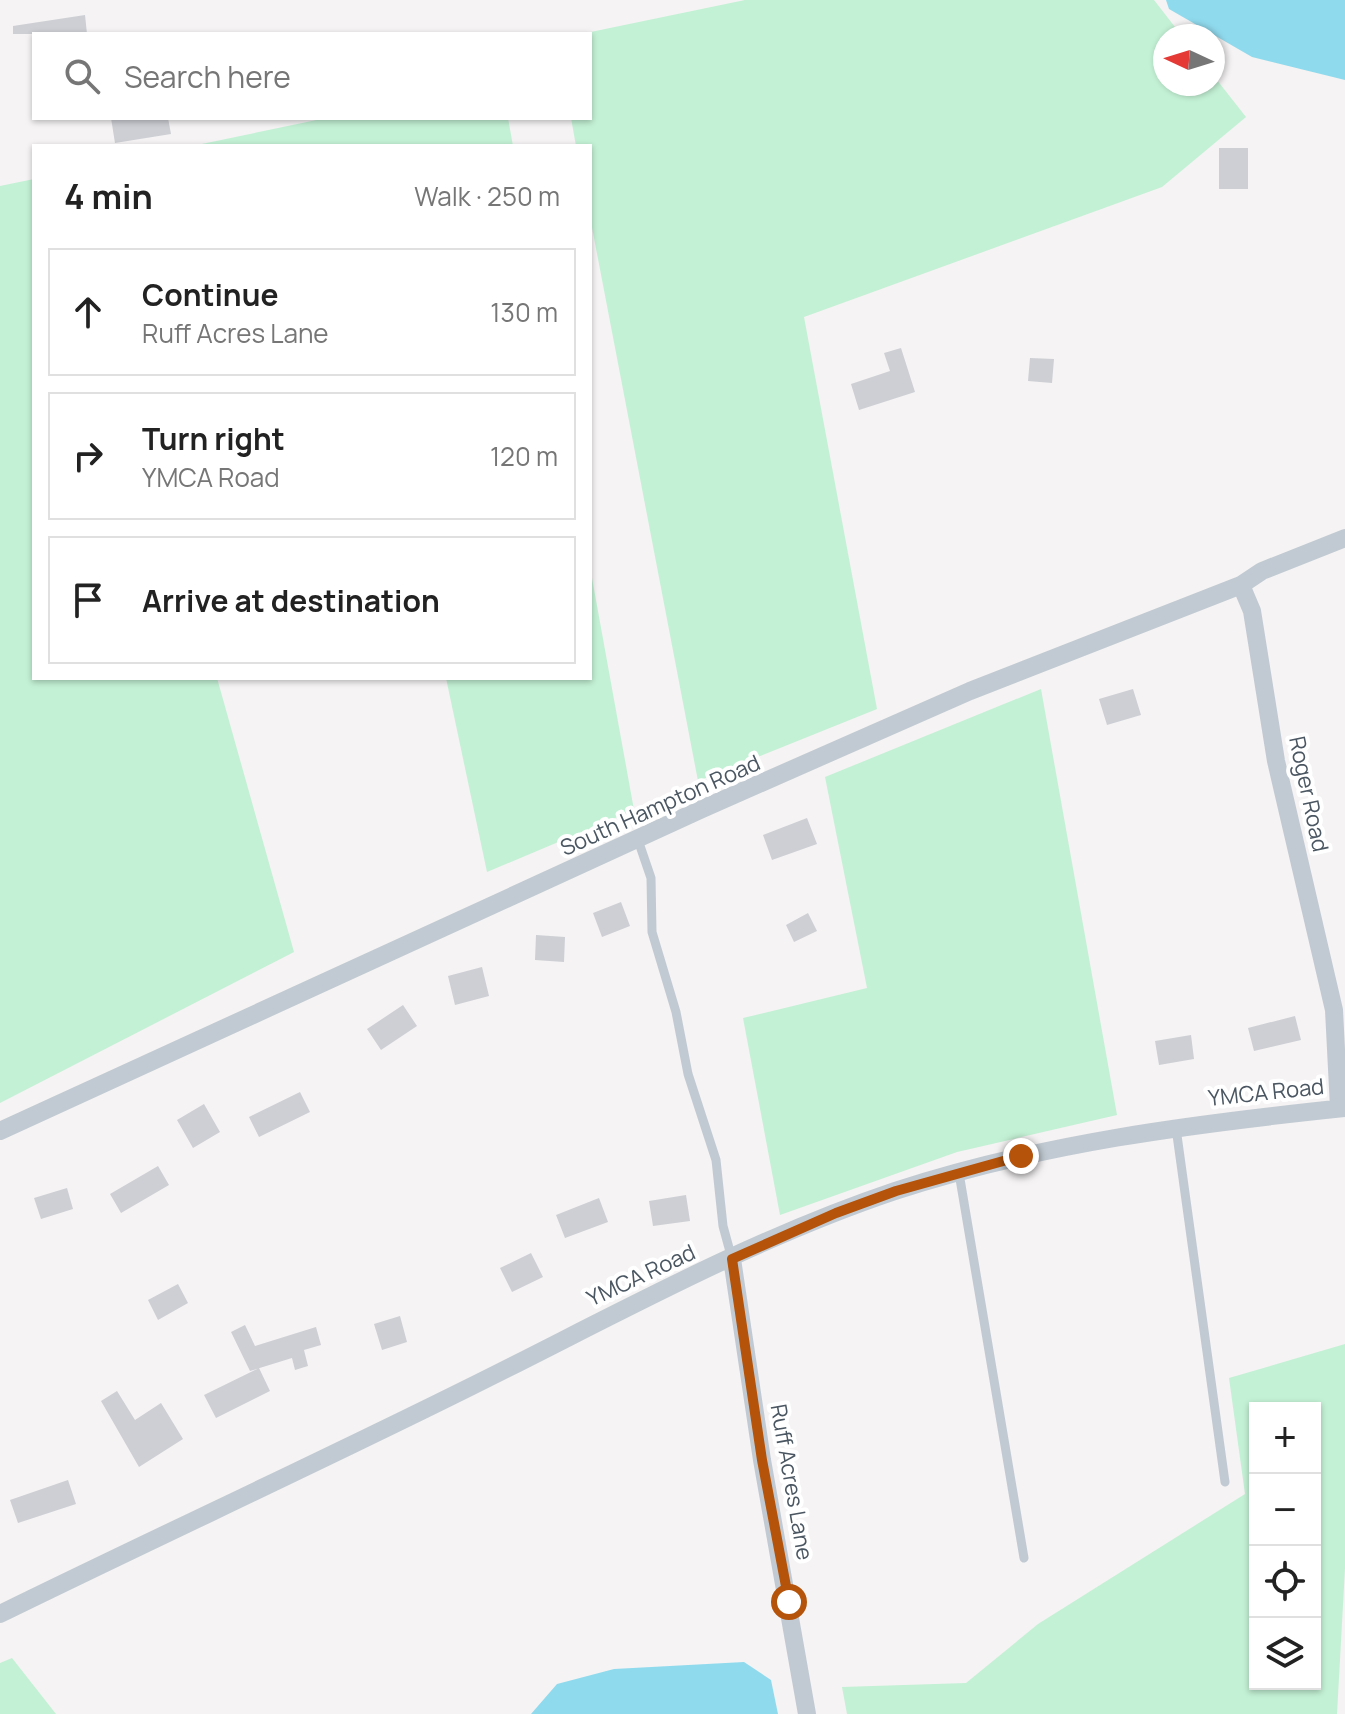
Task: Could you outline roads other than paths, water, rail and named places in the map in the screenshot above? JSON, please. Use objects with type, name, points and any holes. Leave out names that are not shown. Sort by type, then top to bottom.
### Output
[{"type":"street","name":"South Hampton Road","points":[[0,1131],[970,691],[1241,585],[1262,571],[1345,538]]},
{"type":"street","name":"Roger Road","points":[[1241,585],[1252,611],[1276,761],[1334,1010],[1342,1108]]},
{"type":"street","name":"YMCA Road","points":[[0,1614],[732,1259],[836,1213],[959,1173],[1068,1144],[1342,1108]]},
{"type":"street","name":"Ruff Acres Lane","points":[[732,1259],[762,1460],[807,1714]]},
{"type":"lane","points":[[638,840],[651,878],[652,932],[676,1012],[688,1074],[716,1160],[723,1226],[732,1259]]},
{"type":"lane","points":[[1176,1128],[1225,1482]]},
{"type":"lane","points":[[959,1173],[1024,1558]]},
{"type":"water","points":[[1166,0],[1345,0],[1345,80],[1252,57],[1225,41],[1225,24],[1195,24],[1169,9]]},
{"type":"water","points":[[744,1662],[771,1680],[778,1714],[531,1714],[557,1684],[614,1669]]}]
